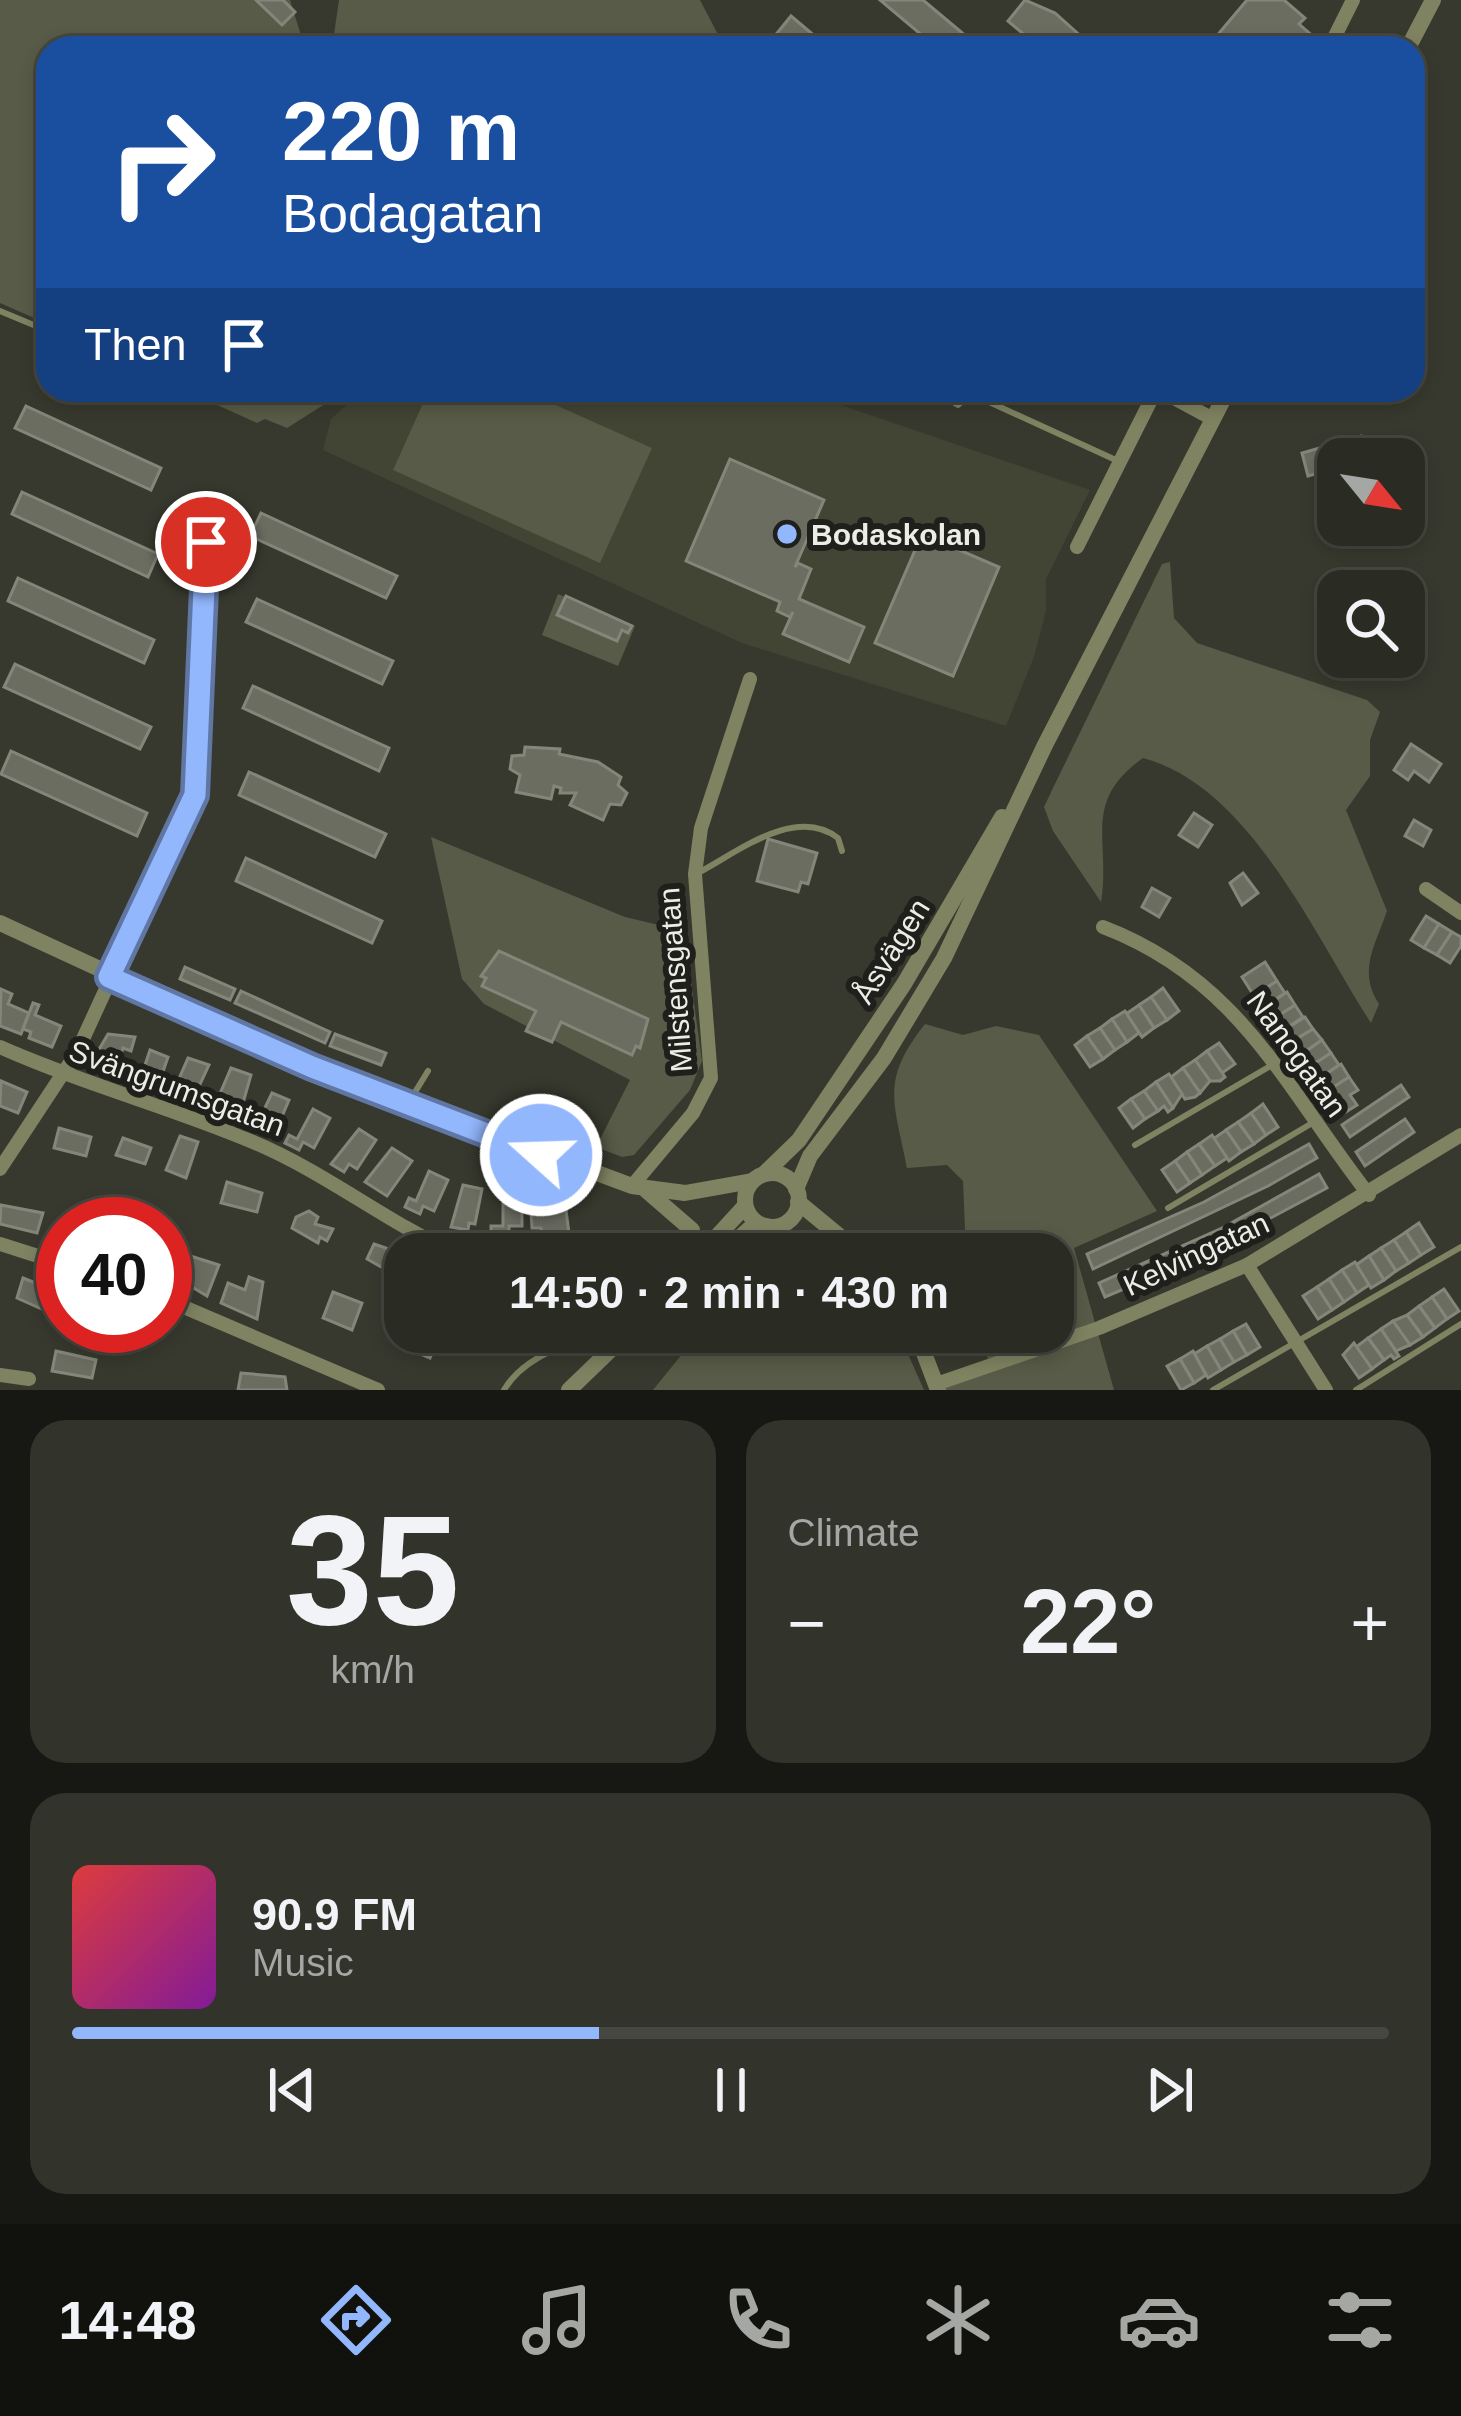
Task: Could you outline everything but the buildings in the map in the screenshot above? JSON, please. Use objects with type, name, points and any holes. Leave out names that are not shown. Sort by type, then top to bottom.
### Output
[{"type":"street","points":[[1334,36],[1353,0]]},
{"type":"street","points":[[1414,36],[1433,0]]},
{"type":"street","points":[[1077,547],[1152,402]]},
{"type":"street","points":[[1181,402],[1213,419]]},
{"type":"street","name":"Åsvägen","points":[[797,1196],[810,1156],[884,1058],[944,958],[1046,745],[1222,402]]},
{"type":"street","points":[[0,1169],[64,1076],[195,795],[206,542]]},
{"type":"street","name":"Milstensgatan","points":[[639,1188],[712,1078],[695,874],[701,828],[750,679]]},
{"type":"street","name":"Åsvägen","points":[[758,1178],[799,1141],[894,999],[1046,745]]},
{"type":"street","points":[[1426,889],[1461,913]]},
{"type":"street","points":[[0,922],[109,977],[407,1105],[639,1188],[692,1233]]},
{"type":"street","name":"Nanogatan","points":[[1103,926],[1161,952],[1223,999],[1275,1063],[1369,1196]]},
{"type":"street","name":"Svängrumsgatan","points":[[0,1048],[64,1076],[251,1141],[303,1166],[410,1233]]},
{"type":"street","name":"Kelvingatan","points":[[936,1387],[1099,1328],[1247,1265],[1369,1196],[1461,1135]]},
{"type":"street","points":[[639,1188],[715,1189],[781,1175],[833,1233]]},
{"type":"street","points":[[720,1233],[745,1205],[758,1178]]},
{"type":"street","points":[[715,1189],[745,1205],[755,1221],[827,1233]]},
{"type":"street","points":[[745,1233],[775,1225],[797,1196]]},
{"type":"street","points":[[0,1244],[36,1255]]},
{"type":"street","points":[[1247,1265],[1325,1390]]},
{"type":"street","points":[[192,1310],[378,1390]]},
{"type":"street","points":[[569,1390],[605,1353]]},
{"type":"street","points":[[924,1353],[936,1387]]},
{"type":"street","points":[[0,1375],[29,1379]]},
{"type":"lane","points":[[0,310],[36,326]]},
{"type":"lane","points":[[990,402],[1121,463]]},
{"type":"lane","points":[[695,874],[742,845],[810,826],[828,830],[842,842],[842,851]]},
{"type":"lane","points":[[1136,1145],[1275,1063]]},
{"type":"lane","points":[[407,1105],[428,1071]]},
{"type":"lane","points":[[1168,1208],[1314,1122]]},
{"type":"lane","points":[[1214,1390],[1461,1247]]},
{"type":"lane","points":[[1356,1390],[1461,1324]]},
{"type":"lane","points":[[505,1390],[517,1371],[551,1353]]},
{"type":"shaded area","points":[[0,0],[290,0],[301,36],[36,36],[36,319],[0,303]]},
{"type":"shaded area","points":[[339,0],[700,0],[719,36],[334,36]]},
{"type":"shaded area","points":[[211,402],[328,402],[287,428],[265,419],[257,423]]},
{"type":"shaded area","name":"Bodaskolan","points":[[350,402],[832,402],[1090,490],[1046,579],[1046,611],[1034,657],[1006,726],[742,643],[323,450],[331,419]]},
{"type":"shaded area","points":[[424,402],[549,402],[652,448],[600,563],[393,470]]},
{"type":"shaded area","points":[[1170,562],[1174,618],[1197,643],[1367,700],[1380,712],[1370,740],[1370,776],[1346,810],[1387,911],[1369,969],[1379,1004],[1371,1023],[1276,868],[1215,799],[1181,774],[1143,758],[1112,790],[1102,823],[1101,902],[1053,831],[1044,807],[1162,564]]},
{"type":"shaded area","points":[[558,594],[635,626],[618,666],[542,635]]},
{"type":"shaded area","points":[[431,837],[625,917],[684,931],[702,1061],[690,1090],[634,1155],[622,1157],[596,1147],[630,1080],[484,1004],[462,979]]},
{"type":"shaded area","points":[[925,1024],[963,1035],[996,1026],[1039,1035],[1157,1211],[1074,1248],[1074,1233],[965,1233],[963,1181],[947,1165],[907,1168],[894,1092],[901,1061]]},
{"type":"shaded area","points":[[1074,1248],[1114,1390],[929,1390],[994,1370],[985,1353],[1074,1353]]},
{"type":"shaded area","points":[[683,1353],[907,1353],[924,1390],[653,1390]]},
{"type":"place","name":"Bodaskolan","points":[[787,534]]},
{"type":"route","points":[[206,542],[198,636],[195,795],[109,977],[312,1067],[541,1155]]}]
